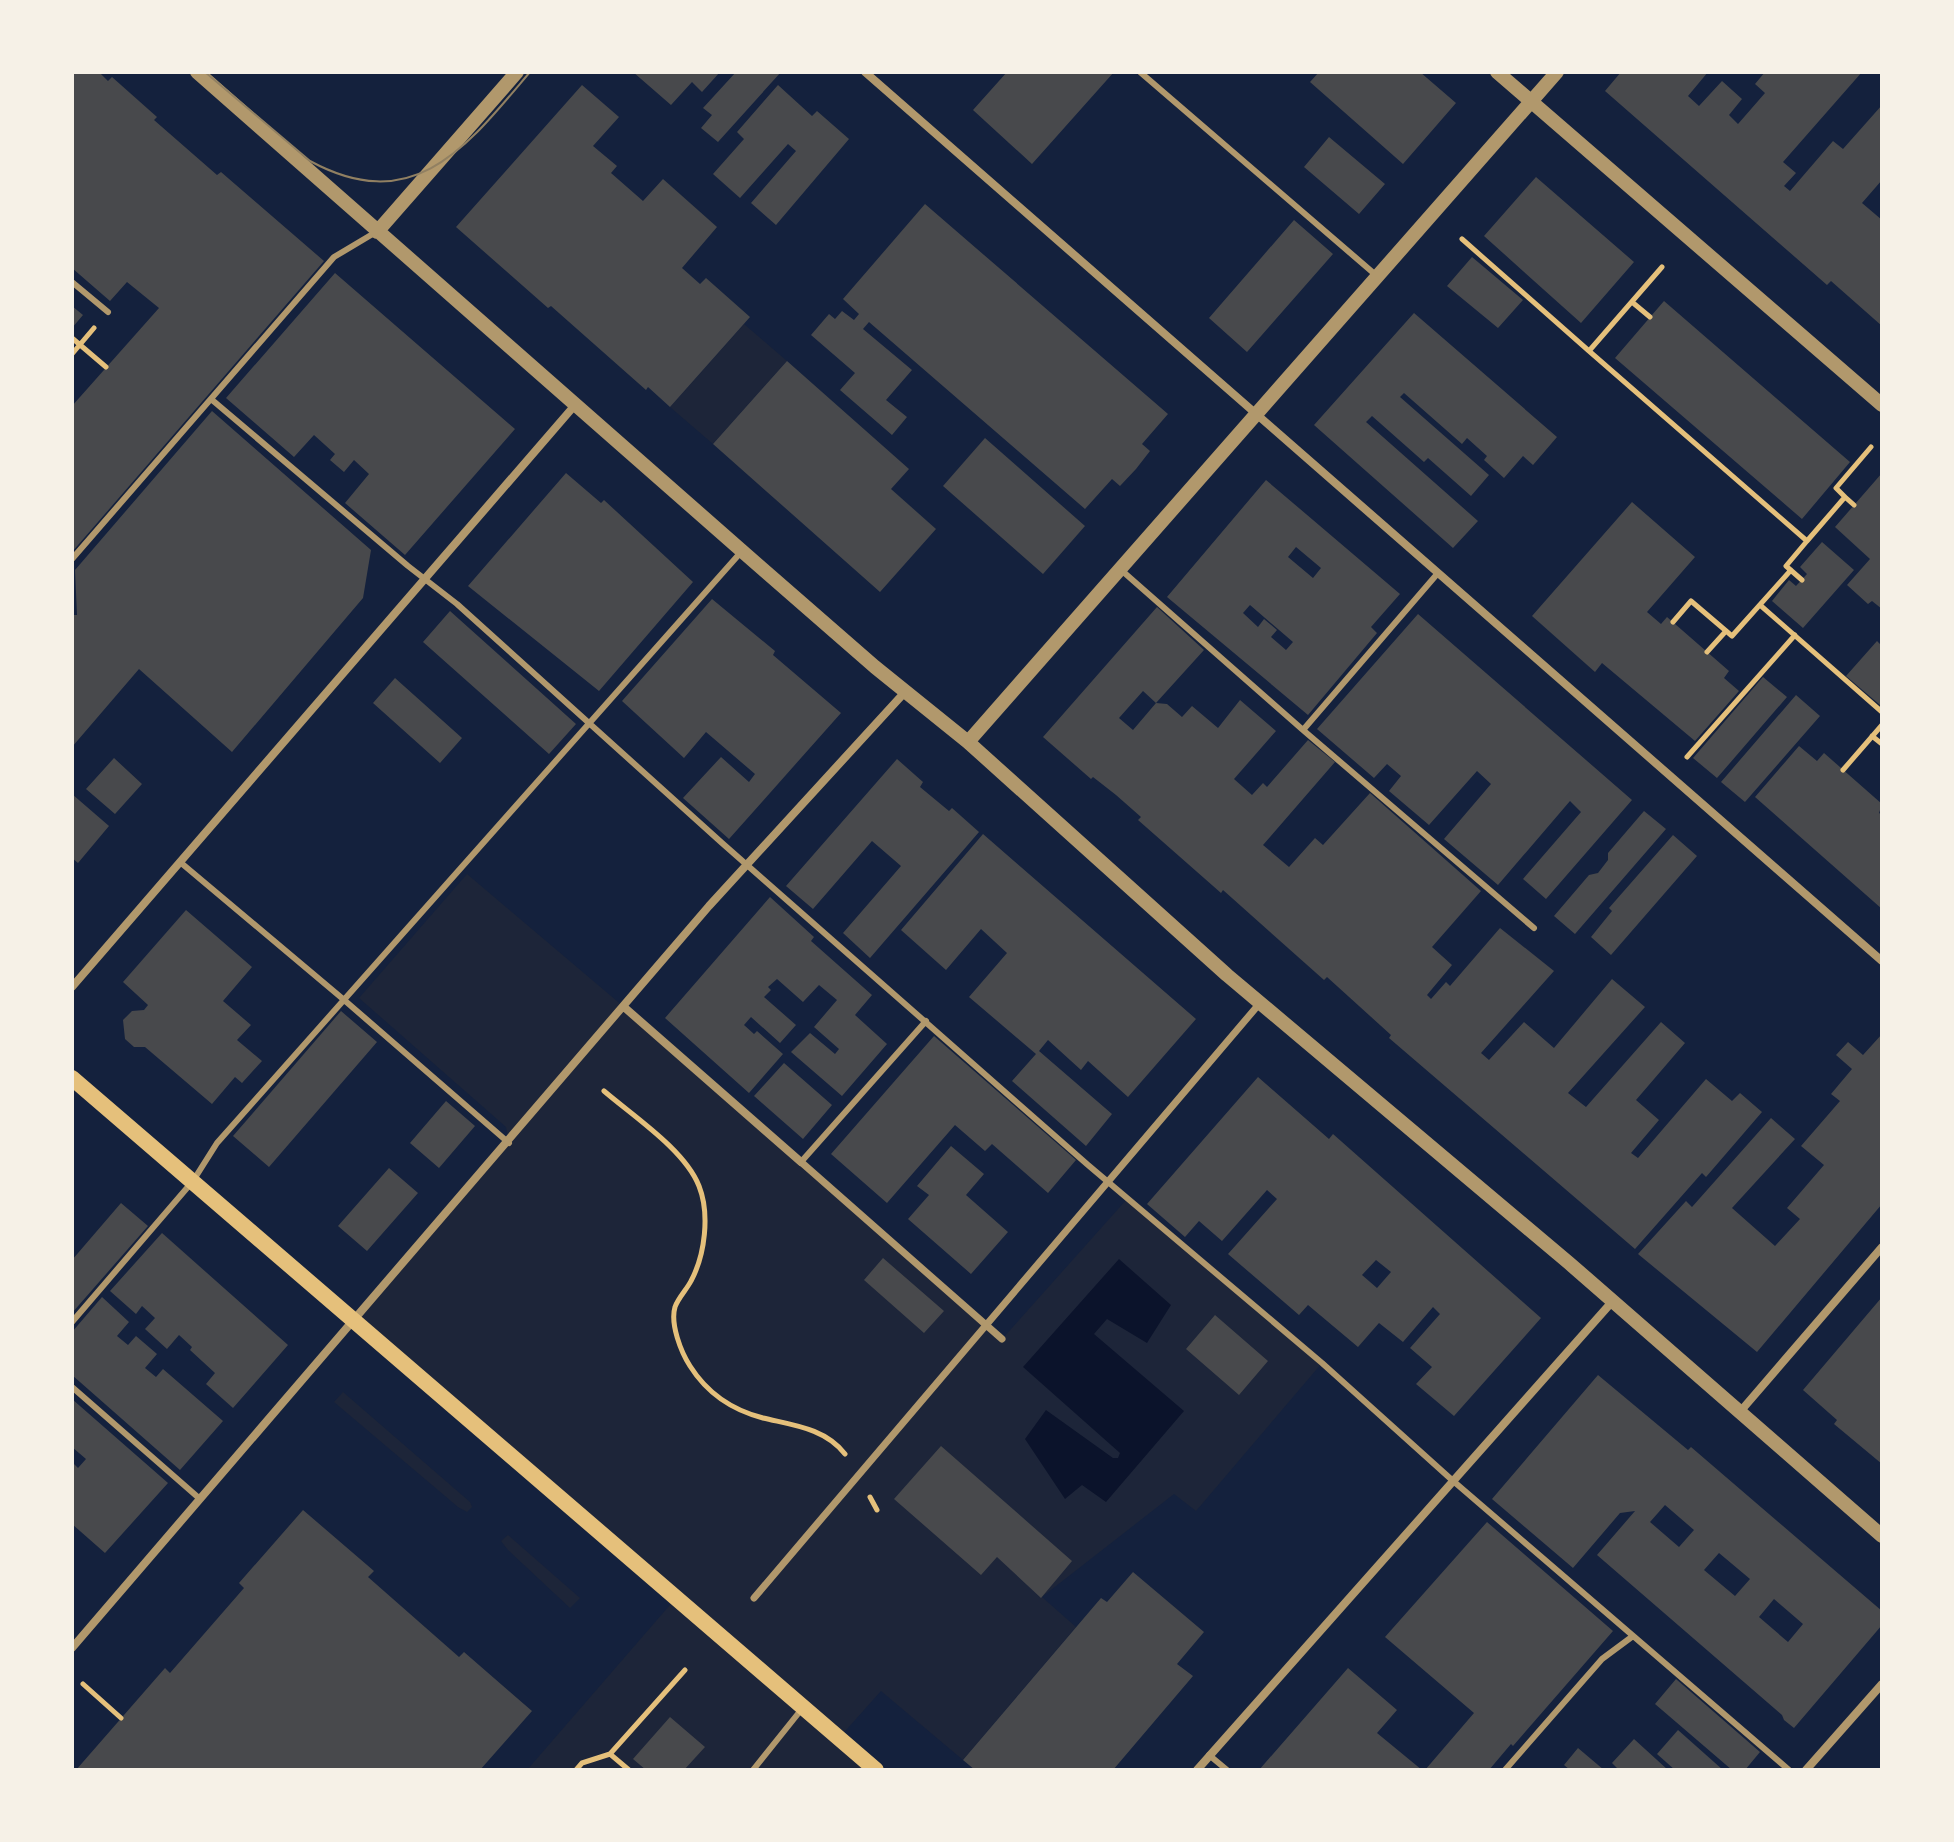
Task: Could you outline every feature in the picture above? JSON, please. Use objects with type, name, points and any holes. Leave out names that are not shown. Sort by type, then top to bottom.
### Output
[{"type":"main road","points":[[72,1078],[876,1770]]},
{"type":"street","points":[[197,72],[742,551],[905,692],[968,742],[1260,1003],[1557,1253],[1882,1536]]},
{"type":"street","points":[[377,232],[517,72]]},
{"type":"street","points":[[865,72],[1882,961]]},
{"type":"street","points":[[1497,72],[1882,405]]},
{"type":"street","points":[[968,742],[1557,72]]},
{"type":"street","points":[[72,987],[575,405]]},
{"type":"street","points":[[72,1648],[747,864],[905,692]]},
{"type":"street","points":[[754,1598],[1260,1003]]},
{"type":"street","points":[[624,1007],[1002,1339]]},
{"type":"street","points":[[1739,1413],[1882,1247]]},
{"type":"street","points":[[1197,1770],[1611,1303]]},
{"type":"street","points":[[1806,1770],[1882,1684]]},
{"type":"lane","points":[[1140,72],[1378,277]]},
{"type":"lane","points":[[72,559],[334,257],[377,232]]},
{"type":"lane","points":[[72,282],[108,312]]},
{"type":"lane","points":[[211,399],[457,604],[1108,1182],[1322,1363],[1452,1480],[1789,1770]]},
{"type":"lane","points":[[72,1322],[193,1181],[217,1143],[742,551]]},
{"type":"lane","points":[[1120,569],[1534,928]]},
{"type":"lane","points":[[1303,730],[1438,573]]},
{"type":"lane","points":[[180,862],[509,1143]]},
{"type":"lane","points":[[801,1162],[926,1021]]},
{"type":"lane","points":[[72,1387],[200,1499]]},
{"type":"lane","points":[[1505,1770],[1602,1659],[1633,1636]]},
{"type":"lane","points":[[753,1770],[803,1707]]},
{"type":"lane","points":[[1209,1755],[1227,1770]]},
{"type":"path","points":[[1462,239],[1807,541]]},
{"type":"path","points":[[1589,351],[1662,267]]},
{"type":"path","points":[[1632,302],[1650,317]]},
{"type":"path","points":[[72,354],[108,312]]},
{"type":"path","points":[[72,338],[106,367]]},
{"type":"path","points":[[1854,505],[1836,488],[1871,447]]},
{"type":"path","points":[[1802,580],[1786,566],[1845,497]]},
{"type":"path","points":[[1673,622],[1691,601],[1732,636],[1791,570]]},
{"type":"path","points":[[1760,605],[1882,712]]},
{"type":"path","points":[[1707,652],[1726,631]]},
{"type":"path","points":[[1686,758],[1795,635]]},
{"type":"path","points":[[1843,770],[1882,725]]},
{"type":"path","points":[[1872,736],[1882,744]]},
{"type":"path","points":[[604,1091],[673,1150],[699,1186],[703,1209],[702,1255],[675,1308],[680,1346],[689,1364],[719,1399],[737,1409],[792,1423],[820,1434],[839,1447],[859,1474],[877,1510]]},
{"type":"path","points":[[576,1770],[582,1763],[610,1754],[685,1670]]},
{"type":"path","points":[[83,1684],[121,1718]]},
{"type":"path","points":[[610,1754],[629,1770]]},
{"type":"shaded area","points":[[744,324],[787,361],[713,444],[670,407]]},
{"type":"shaded area","points":[[467,874],[1003,1338],[1127,1199],[1322,1363],[1196,1511],[1174,1494],[1042,1597],[1076,1627],[963,1760],[881,1691],[839,1738],[876,1770],[527,1770],[676,1598],[354,1320],[509,1143],[506,1127],[359,998]]},
{"type":"shaded area","points":[[1119,1259],[1171,1305],[1147,1343],[1107,1319],[1094,1334],[1184,1411],[1106,1502],[1082,1485],[1065,1499],[1025,1439],[1046,1410],[1113,1458],[1118,1458],[1120,1453],[1023,1367]]},
{"type":"shaded area","points":[[343,1392],[470,1502],[472,1507],[467,1512],[458,1507],[334,1402]]},
{"type":"shaded area","points":[[508,1535],[580,1598],[570,1608],[508,1550],[501,1541]]},
{"type":"building","points":[[72,72],[99,72],[108,81],[112,77],[157,117],[154,120],[217,175],[221,172],[324,261],[72,552],[72,406],[159,308],[127,282],[110,301],[72,268]]},
{"type":"building","points":[[633,72],[720,72],[702,92],[692,82],[671,105]]},
{"type":"building","points":[[736,72],[781,72],[718,142],[701,128],[712,115],[703,108]]},
{"type":"building","points":[[1007,72],[1114,72],[1032,164],[973,110]]},
{"type":"building","points":[[1319,72],[1420,72],[1456,103],[1403,164],[1310,82]]},
{"type":"building","points":[[1621,72],[1708,72],[1688,96],[1699,106],[1722,81],[1742,99],[1729,115],[1738,124],[1765,93],[1755,84],[1765,72],[1862,72],[1783,162],[1796,173],[1784,186],[1790,191],[1833,141],[1843,149],[1882,105],[1882,180],[1862,203],[1882,220],[1882,326],[1831,281],[1827,285],[1605,91]]},
{"type":"building","points":[[582,85],[619,117],[593,146],[617,166],[611,173],[643,201],[663,179],[717,227],[682,268],[700,284],[706,278],[750,317],[670,407],[648,387],[646,390],[551,306],[548,308],[456,227]]},
{"type":"building","points":[[778,85],[812,116],[817,111],[849,139],[776,225],[751,203],[796,151],[788,144],[740,198],[713,174],[744,139],[737,132]]},
{"type":"building","points":[[1329,137],[1385,184],[1359,214],[1304,167]]},
{"type":"building","points":[[1536,177],[1634,262],[1581,323],[1484,236]]},
{"type":"building","points":[[925,204],[1168,414],[1142,444],[1150,451],[1136,469],[1120,486],[1112,479],[1085,509],[869,322],[863,329],[912,370],[886,400],[907,417],[892,435],[840,390],[855,373],[811,335],[829,314],[835,319],[842,311],[854,320],[859,314],[843,299]]},
{"type":"building","points":[[1294,220],[1333,254],[1247,352],[1209,318]]},
{"type":"building","points":[[1472,257],[1523,300],[1498,328],[1447,286]]},
{"type":"building","points":[[335,273],[515,429],[405,555],[345,503],[369,474],[354,460],[344,472],[330,460],[335,454],[314,435],[294,457],[226,398]]},
{"type":"building","points":[[1664,301],[1850,462],[1802,519],[1615,358]]},
{"type":"building","points":[[72,306],[83,315],[72,328]]},
{"type":"building","points":[[1414,313],[1557,437],[1533,465],[1523,456],[1504,478],[1484,460],[1487,456],[1467,438],[1462,444],[1404,393],[1400,397],[1489,475],[1471,496],[1428,458],[1424,462],[1372,416],[1366,422],[1478,521],[1453,548],[1314,425]]},
{"type":"building","points":[[787,361],[909,469],[891,489],[936,529],[880,592],[713,444]]},
{"type":"building","points":[[212,411],[371,550],[363,598],[232,752],[139,669],[72,747],[72,615],[77,615],[75,570]]},
{"type":"building","points":[[985,438],[1085,526],[1043,574],[943,486]]},
{"type":"building","points":[[566,473],[601,503],[604,500],[693,582],[599,691],[468,586]]},
{"type":"building","points":[[1882,473],[1882,609],[1872,601],[1868,604],[1847,585],[1870,559],[1835,527]]},
{"type":"building","points":[[1266,480],[1400,594],[1371,627],[1377,633],[1308,715],[1167,597]],"holes":[[[1296,547],[1321,568],[1313,578],[1288,557]],[[1250,605],[1293,642],[1286,650],[1271,637],[1277,630],[1264,619],[1258,627],[1243,613]]]},
{"type":"building","points":[[1632,502],[1695,557],[1647,612],[1661,624],[1667,617],[1729,671],[1724,678],[1739,691],[1695,741],[1602,663],[1595,672],[1532,616]]},
{"type":"building","points":[[1822,542],[1854,570],[1803,628],[1772,601],[1789,580],[1796,586],[1807,574],[1800,567]]},
{"type":"building","points":[[712,599],[775,651],[773,655],[841,713],[729,839],[683,798],[721,757],[749,782],[755,774],[706,732],[684,758],[622,701]]},
{"type":"building","points":[[1157,607],[1204,650],[1156,703],[1167,704],[1182,717],[1192,706],[1218,728],[1240,700],[1276,731],[1234,779],[1252,795],[1263,783],[1267,787],[1308,740],[1335,762],[1263,845],[1289,867],[1315,838],[1323,845],[1370,793],[1481,891],[1432,947],[1452,965],[1427,995],[1431,999],[1446,982],[1450,986],[1500,928],[1554,971],[1481,1053],[1489,1060],[1524,1022],[1554,1048],[1612,979],[1645,1007],[1568,1093],[1586,1107],[1661,1022],[1685,1043],[1636,1100],[1659,1120],[1631,1153],[1638,1158],[1706,1079],[1732,1101],[1740,1093],[1762,1112],[1706,1177],[1702,1173],[1635,1249],[1389,1038],[1391,1035],[1327,977],[1324,980],[1223,890],[1221,893],[1138,820],[1141,817],[1116,795],[1093,777],[1091,779],[1043,737]],"holes":[[[1143,691],[1156,703],[1133,730],[1119,718]]]},
{"type":"building","points":[[450,611],[576,724],[549,754],[423,642]]},
{"type":"building","points":[[1418,614],[1632,800],[1546,899],[1523,879],[1581,812],[1570,801],[1498,885],[1444,839],[1491,784],[1477,771],[1429,825],[1389,791],[1401,776],[1387,764],[1374,778],[1317,729]]},
{"type":"building","points":[[1877,641],[1882,646],[1880,705],[1846,676]]},
{"type":"building","points":[[1763,677],[1787,697],[1717,778],[1693,758]]},
{"type":"building","points":[[395,678],[462,738],[440,763],[373,703]]},
{"type":"building","points":[[1796,695],[1820,716],[1745,802],[1721,782]]},
{"type":"building","points":[[1799,746],[1817,761],[1824,753],[1882,804],[1879,813],[1882,815],[1882,909],[1755,797]]},
{"type":"building","points":[[114,758],[142,784],[115,814],[86,789]]},
{"type":"building","points":[[897,759],[923,782],[920,787],[949,811],[952,808],[979,832],[870,958],[843,933],[901,866],[872,841],[813,909],[786,886]]},
{"type":"building","points":[[72,794],[109,826],[78,863],[72,858]]},
{"type":"building","points":[[1644,811],[1666,829],[1575,934],[1554,916],[1589,875],[1598,873],[1608,860],[1608,853]]},
{"type":"building","points":[[983,834],[1196,1019],[1128,1097],[1088,1061],[1081,1070],[1048,1040],[1039,1051],[1112,1114],[1086,1146],[1012,1081],[1036,1054],[969,997],[1007,953],[981,929],[946,970],[901,930]]},
{"type":"building","points":[[1673,835],[1697,856],[1611,955],[1591,937],[1612,911],[1609,908]]},
{"type":"building","points":[[770,897],[814,937],[811,941],[872,995],[855,1015],[887,1044],[842,1096],[791,1052],[810,1033],[835,1054],[839,1049],[814,1027],[837,1000],[819,985],[803,1002],[777,979],[768,987],[771,990],[764,997],[796,1025],[780,1043],[751,1017],[744,1025],[754,1034],[757,1031],[783,1054],[749,1093],[665,1018]]},
{"type":"building","points":[[186,910],[252,967],[223,1001],[251,1025],[237,1040],[262,1061],[242,1083],[235,1077],[212,1104],[145,1047],[134,1047],[125,1039],[123,1020],[132,1011],[144,1010],[148,1005],[123,982]]},
{"type":"building","points":[[341,1011],[377,1042],[269,1167],[233,1136]]},
{"type":"building","points":[[1882,1034],[1882,1204],[1757,1352],[1638,1254],[1686,1201],[1692,1207],[1771,1118],[1795,1139],[1732,1208],[1775,1246],[1800,1219],[1787,1208],[1824,1165],[1801,1146],[1840,1101],[1831,1094],[1852,1069],[1836,1055],[1848,1042],[1863,1055]]},
{"type":"building","points":[[934,1036],[1076,1160],[1048,1193],[992,1144],[985,1151],[955,1125],[887,1203],[831,1154]]},
{"type":"building","points":[[784,1063],[832,1105],[803,1139],[754,1096]]},
{"type":"building","points":[[1258,1077],[1329,1139],[1333,1134],[1541,1318],[1454,1416],[1416,1384],[1432,1367],[1410,1348],[1440,1314],[1433,1307],[1403,1342],[1379,1323],[1358,1347],[1308,1305],[1299,1315],[1228,1254],[1277,1199],[1267,1190],[1222,1241],[1199,1221],[1185,1237],[1147,1204]],"holes":[[[1376,1260],[1391,1272],[1377,1288],[1362,1275]]]},
{"type":"building","points":[[446,1101],[475,1126],[439,1168],[410,1143]]},
{"type":"building","points":[[951,1146],[984,1174],[966,1195],[1008,1232],[971,1274],[908,1219],[929,1195],[917,1186]]},
{"type":"building","points":[[389,1168],[418,1193],[367,1251],[338,1226]]},
{"type":"building","points":[[121,1203],[148,1226],[72,1313],[72,1260]]},
{"type":"building","points":[[162,1233],[288,1345],[233,1408],[206,1384],[215,1373],[190,1350],[192,1347],[179,1335],[167,1349],[145,1329],[155,1318],[142,1306],[136,1314],[110,1291]]},
{"type":"building","points":[[883,1258],[944,1311],[924,1333],[864,1280]]},
{"type":"building","points":[[102,1297],[129,1322],[117,1336],[128,1345],[136,1336],[157,1354],[145,1368],[156,1377],[163,1369],[223,1421],[180,1470],[72,1375],[72,1332]]},
{"type":"building","points":[[1882,1297],[1882,1464],[1834,1424],[1837,1420],[1803,1390]]},
{"type":"building","points":[[1215,1315],[1268,1361],[1239,1395],[1186,1349]]},
{"type":"building","points":[[1598,1375],[1688,1450],[1691,1447],[1882,1611],[1882,1625],[1794,1728],[1597,1555],[1635,1511],[1620,1513],[1573,1568],[1492,1499]],"holes":[[[1665,1505],[1694,1530],[1679,1547],[1650,1522]],[[1719,1553],[1750,1579],[1735,1596],[1704,1570]],[[1774,1599],[1803,1624],[1788,1642],[1759,1617]]]},
{"type":"building","points":[[72,1399],[168,1483],[105,1553],[72,1524],[72,1466],[74,1464],[78,1468],[86,1459],[72,1447]]},
{"type":"building","points":[[941,1446],[1072,1561],[1041,1598],[997,1557],[981,1575],[894,1499]]},
{"type":"building","points":[[303,1510],[374,1571],[368,1577],[459,1657],[464,1652],[532,1711],[480,1770],[76,1770],[165,1668],[170,1673],[244,1588],[239,1583]]},
{"type":"building","points":[[1487,1522],[1613,1631],[1489,1770],[1425,1770],[1474,1713],[1385,1637]]},
{"type":"building","points":[[1133,1572],[1204,1632],[1177,1664],[1193,1676],[1113,1770],[975,1770],[963,1760],[1101,1598],[1107,1602]]},
{"type":"building","points":[[1348,1668],[1397,1710],[1377,1733],[1422,1770],[1259,1770]]},
{"type":"building","points":[[1676,1679],[1760,1752],[1745,1770],[1732,1770],[1655,1704]]},
{"type":"building","points":[[670,1717],[705,1747],[684,1770],[646,1770],[633,1759]]},
{"type":"building","points":[[1678,1730],[1723,1770],[1675,1770],[1657,1754]]},
{"type":"building","points":[[1634,1739],[1668,1770],[1619,1770],[1612,1763]]},
{"type":"building","points":[[1578,1748],[1604,1770],[1570,1770],[1564,1765]]},
{"type":"tram line","points":[[205,72],[310,161],[347,177],[380,181],[409,177],[436,165],[461,147],[530,72]]}]
